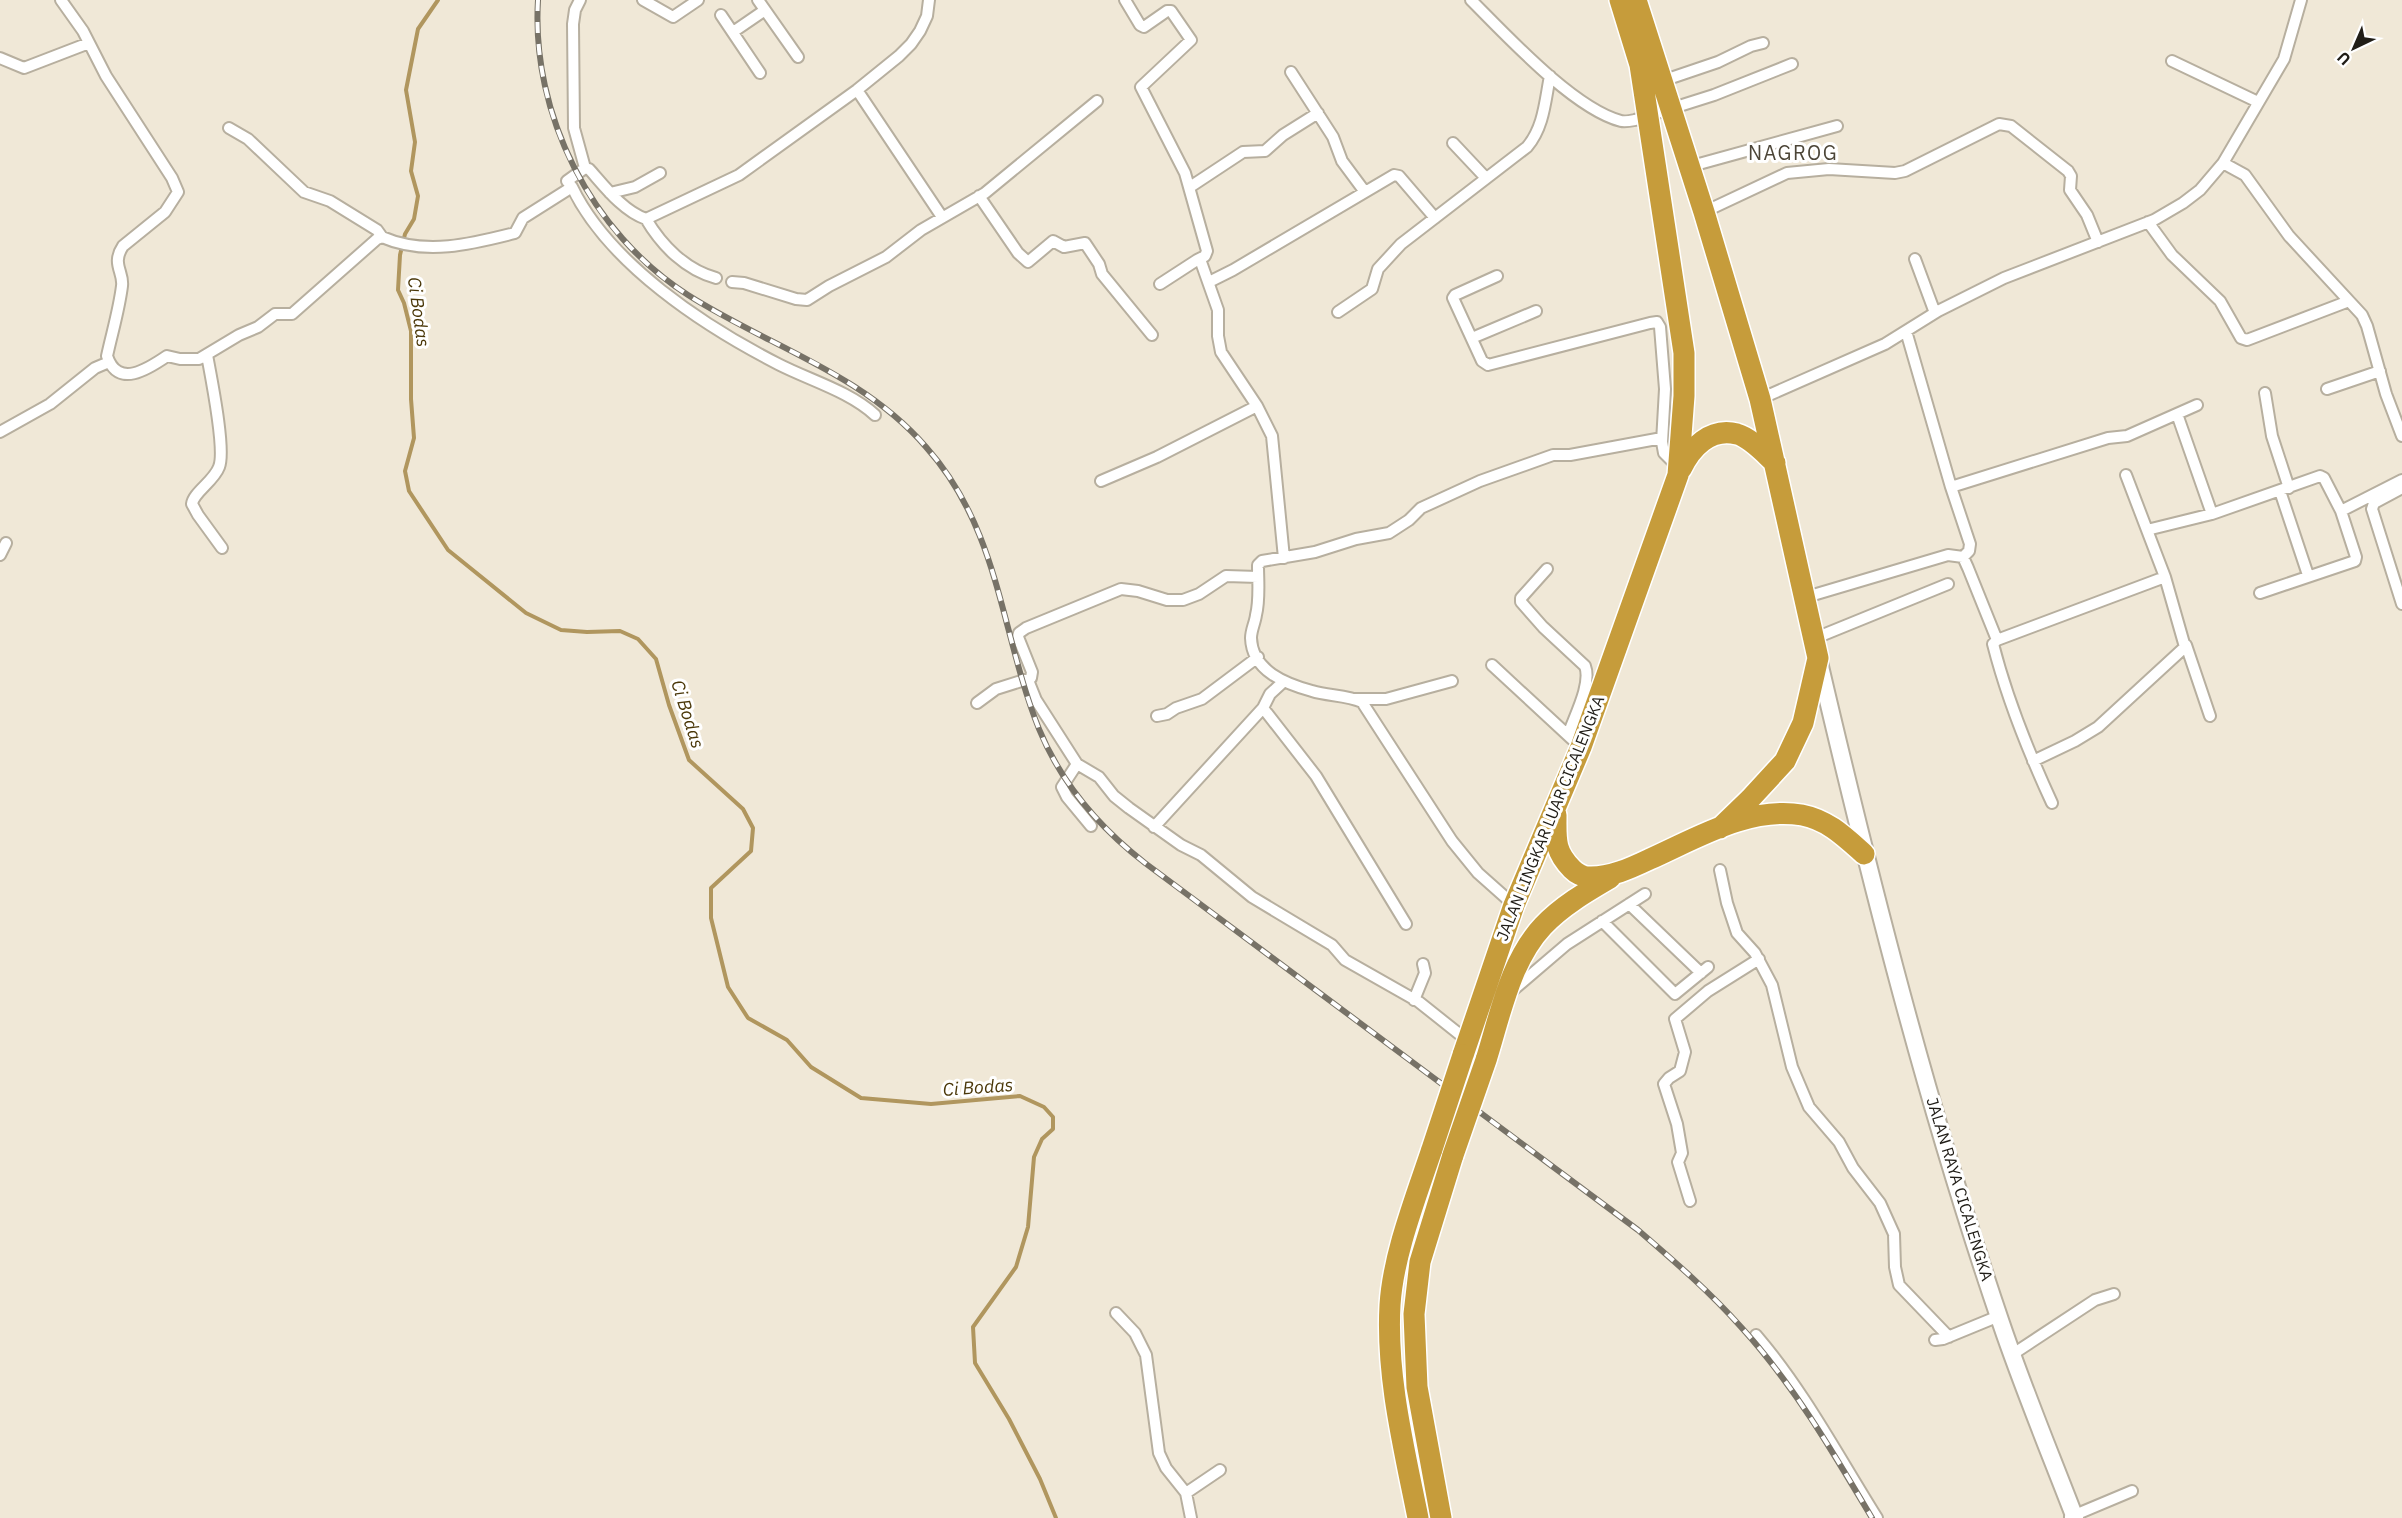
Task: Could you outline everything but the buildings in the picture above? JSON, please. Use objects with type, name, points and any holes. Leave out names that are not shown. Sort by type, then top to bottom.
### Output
[{"type":"highway","name":"JALAN LINGKAR LUAR CICALENGKA","points":[[1418,1518],[1393,1381],[1389,1342],[1390,1302],[1408,1222],[1514,905],[1556,805],[1574,741],[1679,472],[1684,396],[1684,353],[1640,65],[1620,0]]},
{"type":"highway","points":[[1636,0],[1704,212],[1760,399],[1815,649],[1803,723],[1785,761],[1719,828]]},
{"type":"highway","points":[[1679,472],[1688,456],[1700,442],[1720,433],[1737,434],[1754,444],[1775,463]]},
{"type":"highway","points":[[1556,805],[1556,844],[1561,858],[1576,872],[1587,877],[1621,872],[1719,828],[1756,816],[1803,815],[1820,820],[1840,832],[1864,854]]},
{"type":"highway","name":"JALAN LINGKAR LUAR CICALENGKA","points":[[1441,1518],[1417,1387],[1414,1314],[1420,1262],[1505,998],[1523,953],[1544,925],[1579,896],[1621,872]]},
{"type":"main road","name":"JALAN RAYA CICALENGKA","points":[[1815,649],[1864,854],[1911,1028],[1999,1316],[2072,1517]]},
{"type":"street","points":[[61,0],[89,43],[112,86],[172,178],[178,192],[165,212],[119,251],[117,268],[123,283],[107,356],[118,372],[129,375],[167,356],[199,359],[239,334],[258,327],[274,314],[292,314],[382,237]]},
{"type":"street","points":[[580,0],[575,10],[573,24],[574,128],[585,168],[589,169],[610,193],[646,219],[656,236],[678,258],[697,272],[716,279]]},
{"type":"street","points":[[643,0],[673,17],[698,0]]},
{"type":"street","points":[[758,0],[798,57]]},
{"type":"street","points":[[646,219],[739,175],[857,90],[911,44],[927,16],[929,0]]},
{"type":"street","points":[[1125,0],[1142,27],[1167,11],[1171,11],[1191,40],[1141,87],[1180,160],[1190,187],[1207,251],[1205,256],[1160,284]]},
{"type":"street","points":[[1471,0],[1550,76],[1581,100],[1623,122],[1671,109],[1792,64]]},
{"type":"street","points":[[1760,399],[1885,344],[1935,313],[2004,278],[2148,222],[2183,203],[2200,190],[2223,163],[2284,59],[2301,0]]},
{"type":"street","points":[[733,32],[765,10]]},
{"type":"street","points":[[721,15],[760,73]]},
{"type":"street","points":[[0,58],[24,68],[89,43]]},
{"type":"street","points":[[1662,81],[1718,62],[1751,46],[1763,43]]},
{"type":"street","points":[[2172,61],[2258,102]]},
{"type":"street","points":[[1291,72],[1333,137],[1342,161],[1365,192]]},
{"type":"street","points":[[1338,312],[1372,289],[1375,274],[1388,256],[1485,177],[1527,147],[1539,130],[1550,76]]},
{"type":"street","points":[[857,90],[942,217]]},
{"type":"street","points":[[732,282],[744,283],[796,299],[807,300],[889,255],[916,233],[979,196],[1058,135],[1097,101]]},
{"type":"street","points":[[1190,187],[1244,152],[1265,151],[1283,135],[1318,113]]},
{"type":"street","points":[[1704,212],[1787,173],[1829,169],[1895,173],[1905,171],[2000,124],[2011,126],[2070,174],[2070,190],[2087,215],[2098,242]]},
{"type":"street","points":[[1688,167],[1837,126]]},
{"type":"street","points":[[229,128],[248,139],[304,192],[330,201],[394,243],[436,248],[515,233],[523,218],[572,187]]},
{"type":"street","points":[[1453,143],[1485,177]]},
{"type":"street","points":[[2223,163],[2245,175],[2293,241],[2362,315],[2386,394],[2402,436]]},
{"type":"street","points":[[585,168],[567,181],[580,203],[607,237],[642,274],[668,297],[730,337],[778,364],[845,395],[875,415]]},
{"type":"street","points":[[610,193],[635,187],[660,173]]},
{"type":"street","points":[[1209,282],[1396,174],[1435,218]]},
{"type":"street","points":[[979,196],[1018,253],[1029,262],[1053,241],[1064,247],[1085,243],[1099,264],[1102,274],[1152,335]]},
{"type":"street","points":[[2148,222],[2172,255],[2220,301],[2241,338],[2247,340],[2349,301]]},
{"type":"street","points":[[1197,260],[1201,262],[1218,310],[1218,336],[1221,352],[1257,406],[1272,436],[1284,558]]},
{"type":"street","points":[[1915,260],[1935,313]]},
{"type":"street","points":[[1497,276],[1453,298],[1482,361],[1488,365],[1657,322],[1660,327],[1665,389],[1662,438],[1664,453],[1679,472]]},
{"type":"street","points":[[1472,338],[1536,311]]},
{"type":"street","points":[[1906,331],[1970,544],[1969,551],[1963,557]]},
{"type":"street","points":[[207,356],[218,424],[220,462],[218,471],[207,486],[195,495],[192,504],[222,548]]},
{"type":"street","points":[[0,432],[50,405],[95,368],[109,362]]},
{"type":"street","points":[[2327,389],[2380,370]]},
{"type":"street","points":[[2265,393],[2284,490],[2308,575]]},
{"type":"street","points":[[1951,487],[2108,438],[2127,436],[2197,405]]},
{"type":"street","points":[[1101,480],[1157,457],[1257,406]]},
{"type":"street","points":[[2177,414],[2212,514]]},
{"type":"street","points":[[1452,681],[1386,699],[1329,696],[1283,682],[1270,673],[1258,657],[1251,639],[1256,615],[1260,562],[1389,533],[1409,520],[1421,508],[1480,481],[1553,455],[1569,455],[1662,438]]},
{"type":"street","points":[[2126,475],[2165,577],[2210,716]]},
{"type":"street","points":[[2147,530],[2212,514],[2320,476],[2324,478],[2341,511],[2356,560],[2260,593]]},
{"type":"street","points":[[2341,511],[2402,480]]},
{"type":"street","points":[[2402,488],[2374,503],[2372,509],[2402,604]]},
{"type":"street","points":[[0,555],[6,543]]},
{"type":"street","points":[[1803,598],[1948,555],[1963,557]]},
{"type":"street","points":[[1963,557],[1997,640]]},
{"type":"street","points":[[1546,568],[1521,598],[1521,602],[1543,627],[1585,666],[1586,685],[1574,741]]},
{"type":"street","points":[[1258,577],[1226,576],[1199,594],[1183,600],[1167,600],[1138,591],[1121,589],[1026,628],[1019,633],[1018,637],[1032,672],[1028,680],[1036,700],[1077,764],[1098,777],[1114,796],[1154,827],[1201,855],[1252,897],[1332,945],[1345,960],[1437,1015],[1466,1048]]},
{"type":"street","points":[[2052,803],[2010,703],[1992,644],[1997,640],[2165,577]]},
{"type":"street","points":[[1815,649],[1948,584]]},
{"type":"street","points":[[2033,761],[2098,727],[2186,645]]},
{"type":"street","points":[[1157,716],[1202,699],[1258,657]]},
{"type":"street","points":[[1492,665],[1574,741]]},
{"type":"street","points":[[977,703],[996,689],[1028,680]]},
{"type":"street","points":[[1154,827],[1263,708],[1270,694],[1283,682]]},
{"type":"street","points":[[1355,699],[1366,707],[1452,841],[1478,873],[1514,905]]},
{"type":"street","points":[[1263,708],[1316,776],[1406,924]]},
{"type":"street","points":[[1077,764],[1062,787],[1067,797],[1092,826]]},
{"type":"street","points":[[1720,870],[1725,898],[1737,933],[1759,960],[1772,985],[1792,1067],[1809,1107],[1839,1142],[1853,1168],[1880,1203],[1893,1230],[1895,1267],[1899,1285],[1949,1337]]},
{"type":"street","points":[[1505,998],[1567,944],[1645,894]]},
{"type":"street","points":[[1602,921],[1676,994],[1704,970],[1629,904]]},
{"type":"street","points":[[1690,1201],[1678,1162],[1682,1153],[1677,1124],[1664,1084],[1680,1071],[1685,1052],[1675,1019],[1708,991],[1759,960]]},
{"type":"street","points":[[1414,1000],[1425,973],[1423,964]]},
{"type":"street","points":[[2013,1354],[2095,1300],[2114,1294]]},
{"type":"street","points":[[1116,1313],[1135,1333],[1142,1345],[1146,1356],[1161,1461],[1186,1494],[1191,1518]]},
{"type":"street","points":[[1935,1340],[1949,1337],[1999,1316]]},
{"type":"street","points":[[1756,1335],[1776,1359],[1819,1422],[1877,1518]]},
{"type":"street","points":[[1186,1494],[1220,1470]]},
{"type":"street","points":[[2072,1517],[2132,1491]]},
{"type":"waterway","name":"Ci Bodas","points":[[438,0],[418,29],[406,90],[415,142],[411,171],[418,196],[414,219],[405,234],[400,255],[398,290],[411,331],[411,399],[414,438],[405,471],[409,491],[448,550],[526,613],[561,630],[620,631],[638,639],[656,659],[669,705],[689,760],[743,809],[753,828],[751,851],[711,888],[711,918],[728,987],[748,1018],[787,1040],[811,1067],[861,1098],[931,1104],[1020,1096],[1044,1107],[1053,1117],[1053,1129],[1042,1139],[1034,1157],[1028,1227],[1016,1267],[973,1327],[975,1363],[1009,1419],[1040,1479],[1056,1518]]},
{"type":"railway","points":[[538,0],[538,43],[545,85],[557,127],[574,167],[596,204],[623,239],[653,269],[688,295],[813,362],[873,399],[901,421],[926,447],[951,479],[984,547],[1039,729],[1070,786],[1097,819],[1145,863],[1638,1230],[1678,1265],[1729,1314],[1778,1372],[1827,1444],[1872,1518]]},
{"type":"district","name":"NAGROG","points":[[1793,152]]}]
